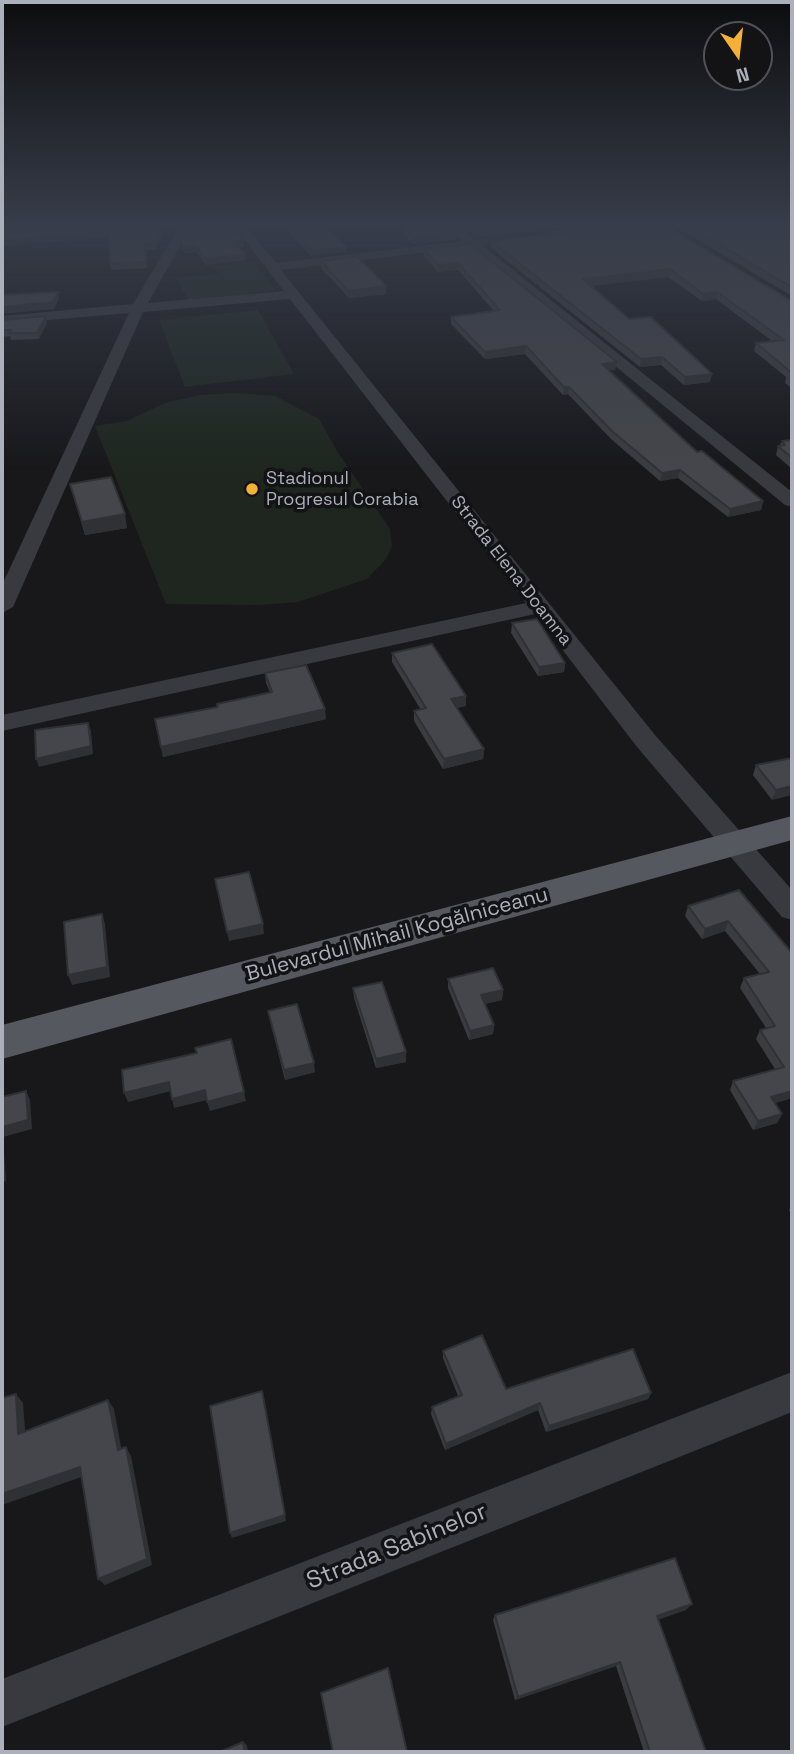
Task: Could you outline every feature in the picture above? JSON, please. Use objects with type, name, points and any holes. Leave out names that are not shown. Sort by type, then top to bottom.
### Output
[{"type":"main road","name":"Bulevardul Mihail Kogălniceanu","points":[[2,1042],[792,828]]},
{"type":"street","points":[[2,607],[139,307]]},
{"type":"street","points":[[2,320],[168,307]]},
{"type":"street","name":"Strada Elena Doamna","points":[[305,307],[538,607],[646,741],[737,842],[792,909]]},
{"type":"street","points":[[551,307],[792,501]]},
{"type":"street","points":[[2,723],[538,607]]},
{"type":"street","name":"Strada Sabinelor","points":[[2,1703],[792,1392]]},
{"type":"shaded area","points":[[258,310],[294,374],[185,387],[159,320]]},
{"type":"shaded area","points":[[237,393],[275,396],[319,419],[337,451],[390,529],[392,546],[386,559],[367,579],[298,602],[259,605],[166,604],[95,426],[127,421],[165,403],[200,395]]},
{"type":"building","points":[[497,307],[548,307],[617,362],[602,364],[697,452],[702,451],[763,501],[730,509],[680,470],[662,473],[612,431],[569,387],[564,387],[526,346],[485,352],[451,317],[500,310]]},
{"type":"building","points":[[575,307],[615,307],[629,319],[651,317],[712,374],[685,377],[662,357],[641,359]]},
{"type":"building","points":[[738,307],[792,307],[792,373],[756,343],[784,340]]},
{"type":"building","points":[[46,316],[37,333],[9,333],[11,330],[2,330],[2,320]]},
{"type":"building","points":[[792,440],[792,458],[778,446],[785,445],[782,441]]},
{"type":"building","points":[[111,477],[125,514],[82,522],[70,484]]},
{"type":"building","points":[[537,619],[565,663],[539,667],[512,623]]},
{"type":"building","points":[[432,644],[466,696],[451,699],[484,749],[444,759],[414,711],[426,708],[392,653]]},
{"type":"building","points":[[306,665],[325,709],[161,747],[155,719],[218,707],[217,704],[272,692],[265,673]]},
{"type":"building","points":[[88,723],[91,746],[36,759],[35,730]]},
{"type":"building","points":[[792,758],[792,786],[776,790],[756,765]]},
{"type":"building","points":[[249,872],[263,924],[227,932],[215,879]]},
{"type":"building","points":[[739,890],[792,953],[792,1091],[771,1097],[782,1114],[758,1121],[733,1081],[784,1067],[760,1030],[775,1026],[744,978],[769,972],[728,921],[705,929],[688,906]]},
{"type":"building","points":[[102,914],[107,967],[68,975],[64,922]]},
{"type":"building","points":[[493,968],[503,990],[481,995],[494,1025],[470,1031],[448,979]]},
{"type":"building","points":[[382,982],[406,1052],[376,1059],[353,988]]},
{"type":"building","points":[[297,1004],[314,1063],[284,1070],[268,1011]]},
{"type":"building","points":[[231,1039],[244,1092],[207,1102],[205,1090],[172,1099],[169,1082],[124,1093],[122,1070],[197,1053],[195,1048]]},
{"type":"building","points":[[26,1091],[28,1120],[2,1127],[2,1097]]},
{"type":"building","points":[[482,1335],[506,1389],[633,1349],[651,1393],[549,1426],[540,1403],[446,1444],[432,1407],[462,1395],[443,1351]]},
{"type":"building","points":[[262,1391],[285,1515],[230,1533],[210,1406]]},
{"type":"building","points":[[16,1394],[18,1434],[108,1400],[118,1450],[126,1447],[147,1559],[98,1579],[80,1467],[2,1494],[2,1398]]},
{"type":"building","points":[[675,1558],[692,1604],[657,1616],[706,1752],[650,1752],[620,1662],[518,1697],[495,1615]]},
{"type":"building","points":[[388,1668],[407,1752],[333,1752],[321,1693]]},
{"type":"building","points":[[243,1742],[245,1752],[220,1752]]},
{"type":"place","name":"Stadionul Progresul Corabia","points":[[252,489]]}]
